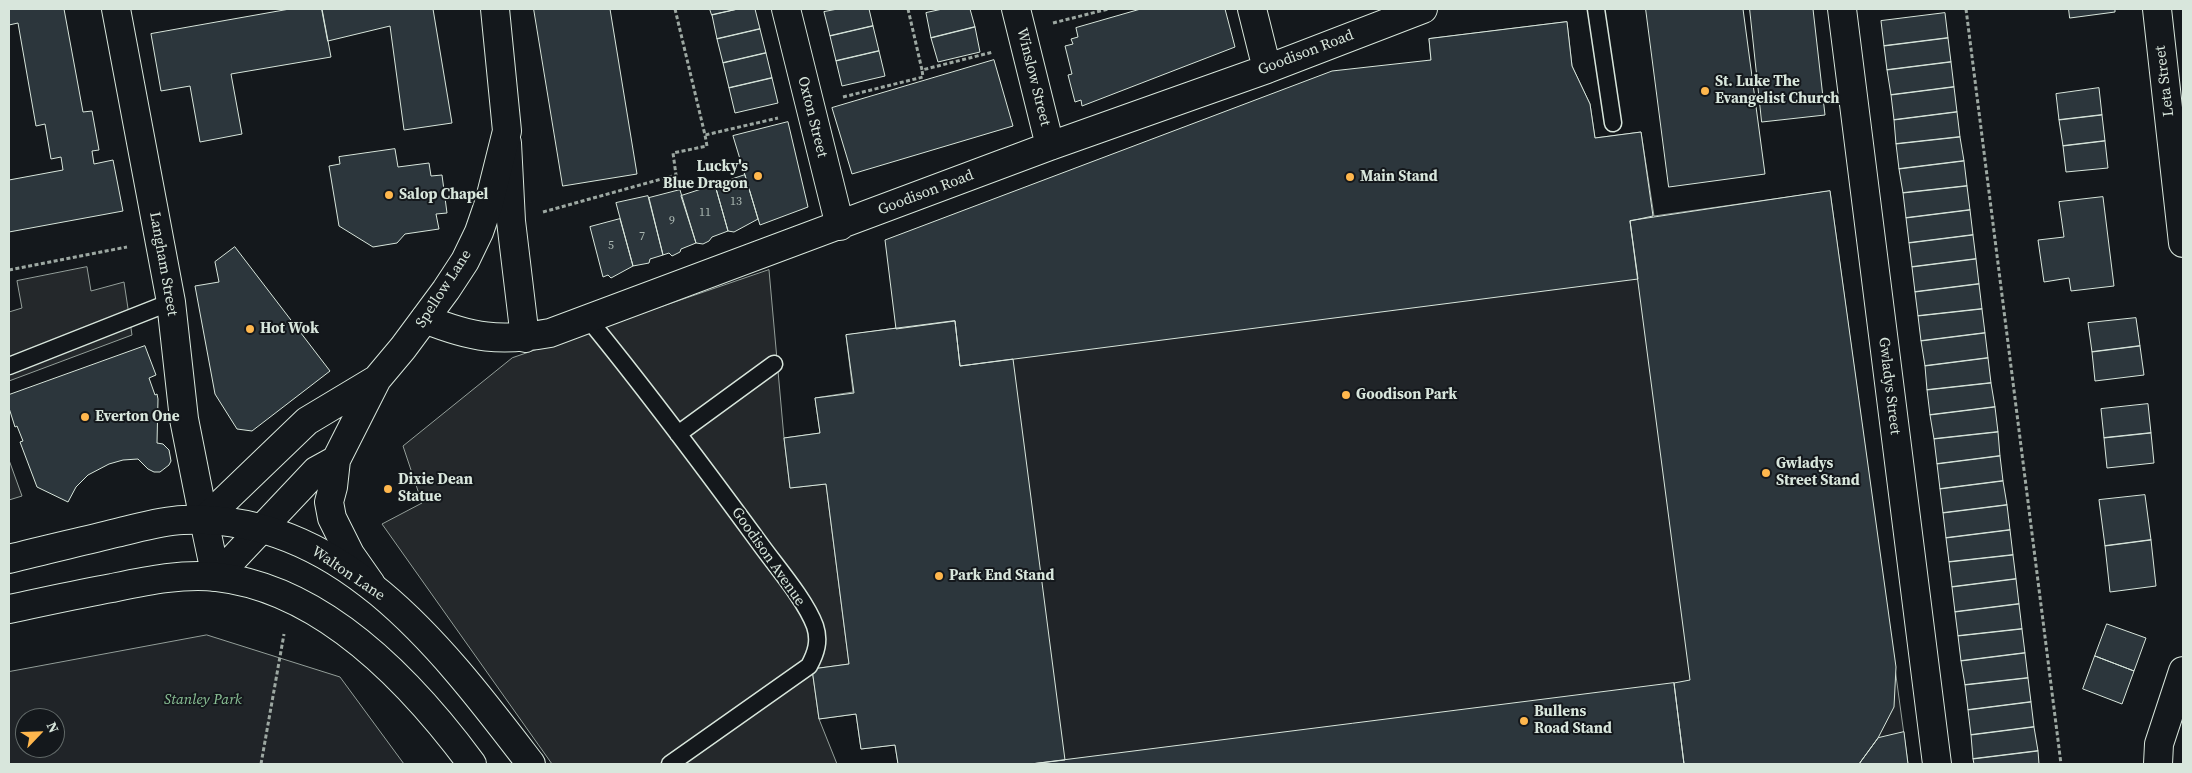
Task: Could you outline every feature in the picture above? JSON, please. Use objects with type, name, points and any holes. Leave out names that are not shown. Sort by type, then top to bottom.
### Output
[{"type":"main road","name":"Langham Street","points":[[116,9],[171,302],[184,419],[216,577]]},
{"type":"main road","name":"Spellow Lane","points":[[496,9],[507,131],[511,221],[524,338]]},
{"type":"main road","name":"Oxton Street","points":[[786,9],[840,226]]},
{"type":"main road","points":[[1252,9],[1267,69]]},
{"type":"main road","name":"Goodison Road","points":[[425,319],[456,331],[481,337],[524,338],[550,333],[1050,146],[1267,69],[1423,9]]},
{"type":"main road","name":"Gwladys Street","points":[[1842,9],[1937,764]]},
{"type":"main road","name":"Leta Street","points":[[2157,9],[2183,243]]},
{"type":"main road","name":"Winslow Street","points":[[1021,28],[1050,146]]},
{"type":"main road","name":"Spellow Lane","points":[[336,460],[377,379],[425,319],[465,261],[479,232],[489,203],[507,131]]},
{"type":"main road","name":"Spellow Lane","points":[[204,520],[307,420],[377,379]]},
{"type":"main road","points":[[216,577],[316,471],[336,460]]},
{"type":"main road","points":[[336,460],[329,502],[332,518],[350,554],[374,588]]},
{"type":"main road","name":"Walton Lane","points":[[9,558],[154,524],[204,520],[230,522],[262,529],[304,544],[337,562],[374,588],[403,612],[437,646],[531,764]]},
{"type":"main road","points":[[9,609],[150,580],[216,577],[240,581],[289,598],[308,607],[367,649],[400,678],[472,764]]},
{"type":"main road","points":[[2158,764],[2159,744],[2183,671]]},
{"type":"lane","points":[[1596,9],[1613,123]]},
{"type":"lane","points":[[9,366],[171,302]]},
{"type":"lane","name":"Goodison Avenue","points":[[589,320],[645,389],[801,601],[815,627],[818,648],[809,666],[670,764]]},
{"type":"lane","points":[[678,434],[774,364]]},
{"type":"path","points":[[511,221],[676,175],[673,153],[707,146],[676,9]]},
{"type":"path","points":[[705,135],[923,77],[908,9]]},
{"type":"path","points":[[922,70],[1021,28],[1108,9]]},
{"type":"path","points":[[1966,9],[2061,764]]},
{"type":"path","points":[[9,270],[160,241]]},
{"type":"path","points":[[261,764],[284,633]]},
{"type":"green space","name":"Goodison Park","points":[[1567,22],[1572,66],[1590,104],[1595,138],[1641,132],[1654,216],[1830,191],[1908,764],[898,764],[895,745],[861,749],[856,714],[819,719],[812,669],[849,663],[826,484],[790,488],[784,438],[820,433],[815,398],[853,392],[846,335],[896,328],[1431,60],[1429,39]]},
{"type":"green space","name":"Stanley Park","points":[[207,635],[340,677],[404,764],[9,764],[9,672]]},
{"type":"shaded area","points":[[87,267],[91,291],[124,282],[132,335],[9,381],[9,312],[22,308],[17,281]]},
{"type":"shaded area","points":[[769,270],[790,488],[826,484],[849,664],[812,669],[819,719],[837,764],[552,764],[382,524],[422,503],[403,446],[512,358]]},
{"type":"shaded area","points":[[9,460],[22,496],[9,500]]},
{"type":"building","points":[[9,9],[64,9],[83,112],[92,111],[99,150],[92,151],[94,164],[113,160],[123,211],[9,232],[9,180],[63,170],[61,157],[51,159],[45,124],[36,126],[18,23],[9,25]]},
{"type":"building","points":[[290,9],[322,9],[331,57],[231,74],[242,134],[200,142],[190,86],[161,91],[151,34]]},
{"type":"building","points":[[322,9],[433,9],[452,123],[404,130],[390,26],[328,41]]},
{"type":"building","points":[[534,9],[610,9],[637,174],[563,186]]},
{"type":"building","points":[[710,9],[738,9],[712,15]]},
{"type":"building","points":[[738,9],[755,9],[760,29],[717,39],[712,15]]},
{"type":"building","points":[[838,9],[869,9],[873,26],[830,36],[824,12]]},
{"type":"building","points":[[943,9],[970,9],[975,27],[931,38],[926,13]]},
{"type":"building","points":[[1141,9],[1225,9],[1235,47],[1082,106],[1081,100],[1075,102],[1068,75],[1072,74],[1065,46],[1073,44],[1071,39],[1078,37],[1076,28]]},
{"type":"building","name":"St. Luke The Evangelist Church","points":[[1646,9],[1743,9],[1765,174],[1669,187]]},
{"type":"building","points":[[1750,9],[1813,9],[1825,115],[1762,122]]},
{"type":"building","points":[[2069,9],[2115,9],[2115,12],[2070,18]]},
{"type":"building","points":[[1945,13],[1948,38],[1884,46],[1881,21]]},
{"type":"building","name":"Main Stand","points":[[1567,22],[1572,66],[1590,104],[1595,138],[1641,132],[1653,216],[1630,221],[1638,279],[960,366],[955,321],[896,329],[885,240],[1332,71],[1431,60],[1429,39]]},
{"type":"building","points":[[873,26],[879,51],[836,61],[830,36]]},
{"type":"building","points":[[975,27],[980,52],[938,62],[931,38]]},
{"type":"building","points":[[760,29],[766,53],[723,63],[717,39]]},
{"type":"building","points":[[1948,38],[1951,62],[1887,70],[1884,46]]},
{"type":"building","points":[[879,51],[885,76],[842,86],[836,61]]},
{"type":"building","points":[[766,53],[772,78],[729,88],[723,63]]},
{"type":"building","points":[[994,60],[1013,126],[852,174],[832,108]]},
{"type":"building","points":[[1951,62],[1954,87],[1891,95],[1887,70]]},
{"type":"building","points":[[772,78],[778,103],[735,113],[729,88]]},
{"type":"building","points":[[1954,87],[1957,112],[1894,120],[1891,95]]},
{"type":"building","points":[[2099,88],[2102,115],[2059,120],[2056,94]]},
{"type":"building","points":[[1957,112],[1960,137],[1896,144],[1894,120]]},
{"type":"building","points":[[2102,115],[2105,141],[2063,146],[2059,120]]},
{"type":"building","points":[[788,122],[808,207],[760,225],[733,136]]},
{"type":"building","points":[[1960,137],[1964,161],[1899,169],[1896,144]]},
{"type":"building","points":[[2105,141],[2108,168],[2066,172],[2063,146]]},
{"type":"building","name":"Salop Chapel","points":[[395,149],[398,167],[429,163],[431,176],[442,175],[447,213],[436,214],[439,229],[405,234],[397,243],[373,247],[339,226],[329,166],[340,164],[339,157]]},
{"type":"building","points":[[1964,161],[1967,186],[1903,193],[1899,169]]},
{"type":"building","points":[[745,175],[758,219],[734,232],[728,231],[715,185]]},
{"type":"building","points":[[715,185],[728,231],[712,237],[703,244],[696,243],[681,196]]},
{"type":"building","points":[[1967,186],[1970,210],[1906,218],[1903,193]]},
{"type":"building","points":[[680,190],[696,243],[681,249],[680,252],[672,256],[669,253],[663,255],[649,198]]},
{"type":"building","name":"Gwladys Street Stand","points":[[1830,191],[1896,667],[1894,707],[1878,738],[1859,764],[1684,764],[1674,683],[1690,680],[1630,221]]},
{"type":"building","points":[[648,196],[663,255],[650,259],[649,263],[633,266],[616,203]]},
{"type":"building","points":[[2103,197],[2114,286],[2071,291],[2069,278],[2044,282],[2038,240],[2064,237],[2059,202]]},
{"type":"building","points":[[1970,210],[1973,235],[1909,243],[1906,218]]},
{"type":"building","points":[[620,219],[633,266],[611,278],[608,275],[603,277],[590,227]]},
{"type":"building","points":[[1973,235],[1976,259],[1912,267],[1909,243]]},
{"type":"building","name":"Hot Wok","points":[[235,247],[330,371],[252,431],[237,429],[215,394],[195,286],[219,282],[215,262]]},
{"type":"building","points":[[1976,259],[1979,284],[1915,292],[1912,267]]},
{"type":"building","points":[[1979,284],[1982,309],[1918,316],[1915,292]]},
{"type":"building","points":[[1982,309],[1985,333],[1921,341],[1918,316]]},
{"type":"building","points":[[2136,318],[2140,346],[2092,352],[2088,323]]},
{"type":"building","name":"Park End Stand","points":[[955,321],[960,366],[1013,359],[1065,760],[1031,764],[898,764],[895,745],[861,749],[856,714],[819,719],[812,669],[849,664],[826,484],[790,488],[784,438],[820,433],[815,398],[854,393],[846,335]]},
{"type":"building","points":[[1985,333],[1988,358],[1925,366],[1921,341]]},
{"type":"building","name":"Everton One","points":[[145,346],[156,375],[149,378],[158,399],[157,443],[163,444],[169,450],[171,461],[169,465],[160,472],[154,472],[138,459],[123,460],[109,464],[88,475],[76,487],[68,502],[37,487],[20,442],[23,441],[17,426],[15,427],[9,408],[9,395]]},
{"type":"building","points":[[2140,346],[2144,375],[2095,381],[2092,352]]},
{"type":"building","points":[[1988,358],[1991,383],[1927,390],[1925,366]]},
{"type":"building","points":[[1991,383],[1995,407],[1930,415],[1927,390]]},
{"type":"building","points":[[2148,404],[2151,433],[2104,438],[2101,409]]},
{"type":"building","points":[[1995,407],[1998,432],[1934,439],[1930,415]]},
{"type":"building","points":[[1998,432],[2000,456],[1937,464],[1934,439]]},
{"type":"building","points":[[2151,433],[2154,463],[2107,468],[2104,438]]},
{"type":"building","points":[[2000,456],[2003,481],[1940,489],[1937,464]]},
{"type":"building","points":[[2003,481],[2007,505],[1943,513],[1940,489]]},
{"type":"building","points":[[2145,495],[2151,540],[2105,546],[2099,500]]},
{"type":"building","points":[[2007,505],[2010,530],[1946,538],[1943,513]]},
{"type":"building","points":[[2010,530],[2013,555],[1949,562],[1946,538]]},
{"type":"building","points":[[2151,540],[2156,586],[2110,592],[2105,546]]},
{"type":"building","points":[[2013,555],[2016,579],[1952,587],[1949,562]]},
{"type":"building","points":[[2016,579],[2019,604],[1955,612],[1952,587]]},
{"type":"building","points":[[2019,604],[2022,629],[1958,636],[1955,612]]},
{"type":"building","points":[[2107,624],[2146,638],[2134,671],[2095,656]]},
{"type":"building","points":[[2022,629],[2025,653],[1961,661],[1958,636]]},
{"type":"building","points":[[2025,653],[2028,678],[1965,685],[1961,661]]},
{"type":"building","points":[[2095,656],[2134,671],[2122,704],[2083,689]]},
{"type":"building","points":[[2028,678],[2031,702],[1968,710],[1965,685]]},
{"type":"building","name":"Bullens Road Stand","points":[[1674,683],[1684,764],[1031,764]]},
{"type":"building","points":[[2031,702],[2034,727],[1971,735],[1968,710]]},
{"type":"building","points":[[2034,727],[2038,751],[1973,759],[1971,735]]},
{"type":"building","points":[[1904,732],[1908,764],[1859,764],[1878,738]]},
{"type":"building","points":[[2038,751],[2039,764],[1974,764],[1973,759]]},
{"type":"place","name":"St. Luke The Evangelist Church","points":[[1705,91]]},
{"type":"place","name":"Lucky's Blue Dragon","points":[[758,176]]},
{"type":"place","name":"Main Stand","points":[[1350,177]]},
{"type":"place","name":"Salop Chapel","points":[[389,195]]},
{"type":"place","name":"Hot Wok","points":[[250,329]]},
{"type":"place","name":"Goodison Park","points":[[1346,395]]},
{"type":"place","name":"Everton One","points":[[85,417]]},
{"type":"place","name":"Gwladys Street Stand","points":[[1766,473]]},
{"type":"place","name":"Dixie Dean Statue","points":[[388,489]]},
{"type":"place","name":"Park End Stand","points":[[939,576]]},
{"type":"place","name":"Bullens Road Stand","points":[[1524,721]]}]
